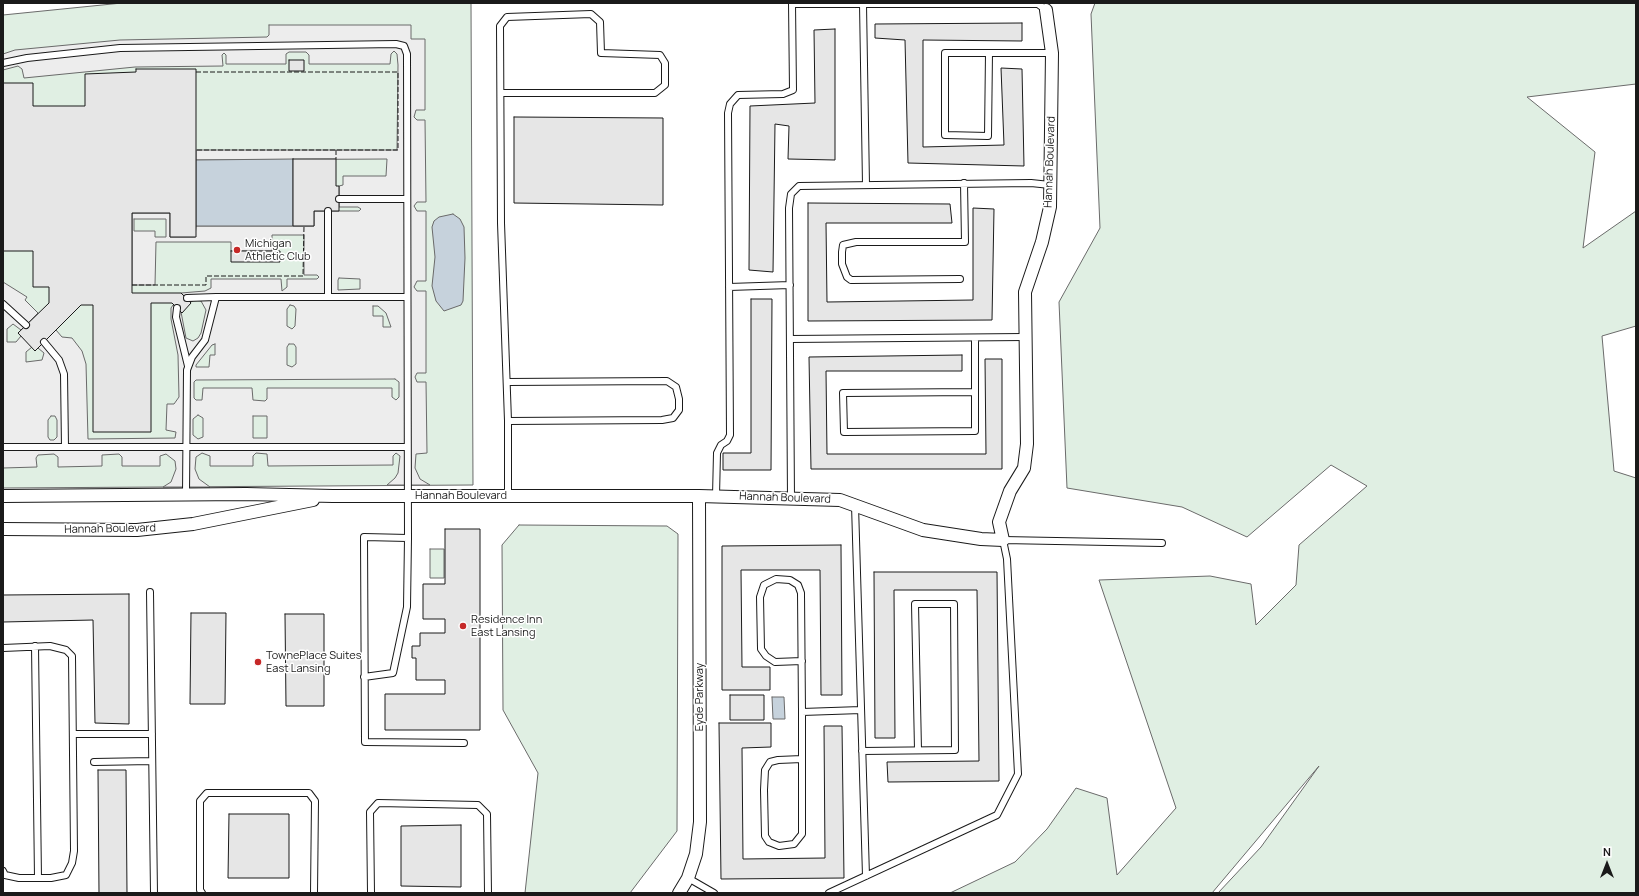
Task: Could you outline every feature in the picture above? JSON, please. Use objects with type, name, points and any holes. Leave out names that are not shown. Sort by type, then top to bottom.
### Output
[{"type":"street","name":"Hannah Boulevard","points":[[3,496],[186,494],[333,496],[716,496],[840,500],[923,530],[981,540],[1003,540],[999,522],[1010,491],[1024,468],[1027,444],[1024,337],[1025,292],[1042,242],[1050,207],[1052,53],[1046,10]]},
{"type":"street","name":"Hannah Boulevard","points":[[3,529],[137,530],[194,524],[333,496]]},
{"type":"street","name":"Eyde Parkway","points":[[679,893],[688,878],[696,854],[700,822],[699,496]]},
{"type":"lane","points":[[716,496],[717,453],[721,445],[727,441],[730,435],[728,113],[730,104],[738,95],[783,94],[793,90],[792,4],[1038,4],[1046,10]]},
{"type":"lane","points":[[864,4],[866,185]]},
{"type":"lane","points":[[501,93],[655,93],[665,85],[665,63],[660,54],[601,54],[600,22],[591,14],[507,16],[500,26],[501,223],[507,382],[508,496]]},
{"type":"lane","points":[[3,63],[26,58],[120,48],[400,44],[406,50],[407,607],[393,674],[364,677]]},
{"type":"lane","points":[[989,53],[988,136],[944,135],[945,53],[989,53],[1052,53]]},
{"type":"lane","points":[[791,498],[789,208],[791,194],[799,186],[1031,183],[1050,185]]},
{"type":"lane","points":[[960,279],[851,280],[847,277],[842,264],[842,252],[843,245],[856,242],[965,242],[964,184]]},
{"type":"lane","points":[[339,199],[407,199]]},
{"type":"lane","points":[[328,211],[328,297]]},
{"type":"lane","points":[[729,287],[790,285]]},
{"type":"lane","points":[[188,366],[205,340],[216,297]]},
{"type":"lane","points":[[187,298],[407,297]]},
{"type":"lane","points":[[3,304],[26,325]]},
{"type":"lane","points":[[177,308],[176,318],[188,366],[186,379],[186,494]]},
{"type":"lane","points":[[790,339],[1024,337]]},
{"type":"lane","points":[[975,338],[975,392],[975,431],[844,432],[843,393],[975,392]]},
{"type":"lane","points":[[44,342],[59,360],[64,374],[65,447]]},
{"type":"lane","points":[[507,382],[667,381],[676,387],[680,398],[680,410],[673,418],[662,420],[508,421]]},
{"type":"lane","points":[[3,447],[407,447]]},
{"type":"lane","points":[[855,505],[866,876]]},
{"type":"lane","points":[[408,538],[364,537],[365,742],[464,743]]},
{"type":"lane","points":[[829,893],[997,815],[1018,774],[1007,558],[1003,540],[1162,542]]},
{"type":"lane","points":[[802,661],[775,662],[766,656],[761,649],[760,597],[764,585],[776,579],[790,580],[798,584],[801,593],[802,661],[802,712],[802,759],[802,834],[794,844],[779,846],[769,842],[765,836],[765,770],[770,762],[778,760],[802,759]]},
{"type":"lane","points":[[150,592],[154,893]]},
{"type":"lane","points":[[862,751],[955,750],[954,604],[915,604],[918,750]]},
{"type":"lane","points":[[35,646],[38,878]]},
{"type":"lane","points":[[3,648],[50,646],[66,650],[72,656],[74,734],[74,851],[72,863],[66,875],[52,878],[19,878],[3,872]]},
{"type":"lane","points":[[802,712],[861,710]]},
{"type":"lane","points":[[74,734],[152,734]]},
{"type":"lane","points":[[94,762],[152,761]]},
{"type":"lane","points":[[202,893],[200,890],[200,801],[207,793],[309,793],[315,801],[314,893]]},
{"type":"lane","points":[[371,893],[370,812],[378,803],[478,805],[487,814],[488,893]]},
{"type":"lane","points":[[688,878],[714,893]]},
{"type":"green space","name":"Michigan Athletic Club","points":[[122,3],[471,3],[473,485],[3,488],[3,15]]},
{"type":"green space","points":[[1095,3],[1636,3],[1636,84],[1527,97],[1595,152],[1583,248],[1636,211],[1636,326],[1602,336],[1614,471],[1636,478],[1636,893],[1218,893],[1261,847],[1319,766],[1212,893],[950,893],[1015,862],[1047,829],[1076,788],[1107,798],[1117,875],[1176,808],[1099,580],[1210,576],[1251,584],[1256,625],[1296,585],[1299,545],[1367,486],[1331,465],[1247,537],[1182,507],[1067,488],[1059,302],[1100,228],[1091,14]]},
{"type":"green space","points":[[519,525],[667,526],[678,534],[677,831],[630,893],[525,893],[538,773],[503,710],[502,545]]},
{"type":"green space","points":[[430,549],[444,549],[444,578],[430,578]]},
{"type":"shaded area","points":[[269,25],[411,25],[411,39],[425,39],[425,110],[416,110],[414,117],[417,120],[425,120],[426,202],[417,202],[414,206],[417,211],[426,211],[426,281],[417,281],[414,287],[417,291],[426,291],[426,373],[417,373],[415,377],[417,382],[426,382],[427,453],[416,454],[415,468],[420,479],[430,485],[387,485],[398,473],[400,456],[396,453],[393,456],[393,465],[268,466],[267,454],[256,453],[253,456],[253,466],[210,466],[210,456],[202,453],[196,457],[195,469],[199,479],[210,487],[163,487],[171,482],[176,469],[175,461],[166,454],[160,456],[160,466],[122,466],[122,457],[119,454],[102,455],[102,466],[58,467],[58,457],[54,454],[38,455],[36,458],[37,467],[3,468],[3,282],[27,297],[25,300],[38,313],[21,330],[13,324],[7,329],[7,342],[16,342],[21,336],[32,347],[26,352],[26,362],[42,360],[44,353],[38,348],[56,330],[62,337],[72,338],[82,351],[86,364],[88,439],[175,438],[176,432],[166,430],[167,404],[174,404],[179,397],[178,355],[171,319],[171,308],[173,305],[181,312],[186,338],[193,341],[198,338],[201,333],[206,310],[201,301],[194,300],[191,302],[181,293],[205,291],[211,288],[211,279],[281,279],[282,291],[287,287],[287,279],[317,279],[319,277],[317,275],[304,275],[304,235],[272,235],[272,251],[231,251],[231,242],[156,242],[155,285],[132,285],[132,213],[170,213],[170,237],[195,237],[196,226],[314,226],[314,211],[359,211],[361,209],[358,207],[339,207],[339,186],[343,185],[343,176],[386,176],[387,159],[196,160],[196,150],[397,150],[398,65],[397,54],[394,51],[391,54],[390,64],[309,64],[309,55],[306,52],[289,52],[286,54],[286,64],[226,64],[226,55],[224,53],[222,55],[223,66],[135,67],[24,78],[22,69],[18,66],[3,70],[3,54],[15,50],[120,40],[267,37],[269,35]],"holes":[[[134,219],[166,219],[166,237],[155,237],[155,231],[134,231]],[[339,278],[360,279],[360,289],[338,290]],[[290,305],[294,306],[296,309],[295,326],[292,329],[287,326],[287,309]],[[373,306],[378,306],[386,313],[391,327],[383,327],[383,316],[373,316]],[[215,344],[215,355],[210,355],[209,367],[196,367],[212,345]],[[289,344],[294,344],[296,347],[296,364],[292,367],[287,365],[287,347]],[[395,379],[399,382],[399,397],[396,400],[392,397],[392,388],[267,388],[267,399],[265,401],[253,400],[252,388],[203,388],[202,400],[196,400],[194,398],[194,382],[196,380]],[[198,415],[203,418],[203,437],[198,439],[193,435],[193,419]],[[51,416],[55,416],[57,420],[57,437],[54,440],[50,440],[48,437],[48,420]],[[253,416],[267,416],[267,438],[253,438]]]},
{"type":"shaded area","points":[[293,159],[293,226],[196,226],[196,160]]},
{"type":"shaded area","points":[[453,214],[460,219],[464,227],[465,258],[463,301],[461,305],[444,311],[436,301],[432,286],[435,257],[432,227],[434,221],[439,217]]},
{"type":"shaded area","points":[[772,697],[784,697],[785,719],[773,719]]},
{"type":"building","points":[[1022,23],[1022,41],[923,40],[923,147],[1004,145],[1001,68],[1022,69],[1024,166],[908,163],[905,40],[875,38],[875,24]]},
{"type":"building","points":[[835,29],[835,160],[788,159],[789,126],[775,124],[773,272],[749,270],[750,106],[815,103],[814,30]]},
{"type":"building","points":[[289,60],[304,60],[304,71],[289,71]]},
{"type":"building","points":[[136,69],[196,69],[196,237],[170,237],[170,213],[132,213],[132,293],[181,293],[191,303],[182,313],[172,303],[151,303],[151,432],[93,432],[93,305],[81,305],[35,351],[18,333],[49,303],[49,287],[33,287],[33,251],[3,251],[3,83],[33,83],[33,106],[85,106],[85,74],[136,72]]},
{"type":"building","points":[[514,117],[663,118],[663,205],[514,203]]},
{"type":"building","points":[[293,159],[336,159],[336,186],[339,186],[339,211],[314,211],[314,226],[293,226]]},
{"type":"building","points":[[808,203],[950,204],[952,223],[826,223],[827,302],[973,300],[973,208],[994,209],[992,320],[808,321]]},
{"type":"building","points":[[231,251],[280,251],[280,262],[231,262]]},
{"type":"building","points":[[751,299],[772,299],[771,470],[723,470],[723,453],[751,453]]},
{"type":"building","points":[[962,355],[962,371],[826,371],[827,454],[986,454],[985,359],[1002,359],[1002,469],[811,469],[809,357]]},
{"type":"building","name":"Residence Inn East Lansing","points":[[445,529],[480,529],[480,730],[385,730],[385,694],[445,694],[445,680],[416,680],[416,658],[412,658],[412,646],[420,646],[420,633],[445,633],[445,619],[423,619],[423,584],[445,584]]},
{"type":"building","points":[[841,545],[842,695],[821,695],[820,570],[741,570],[742,667],[770,667],[770,690],[722,690],[722,546]]},
{"type":"building","points":[[874,572],[997,572],[999,781],[888,782],[887,762],[979,761],[977,590],[894,590],[895,738],[875,738]]},
{"type":"building","points":[[129,594],[129,724],[95,723],[93,620],[3,622],[3,595]]},
{"type":"building","points":[[191,613],[226,613],[225,704],[190,704]]},
{"type":"building","points":[[285,614],[324,614],[324,706],[286,706]]},
{"type":"building","points":[[730,695],[764,695],[764,720],[730,720]]},
{"type":"building","points":[[719,723],[771,723],[771,747],[742,748],[743,859],[825,858],[824,726],[842,726],[844,878],[721,879]]},
{"type":"building","points":[[98,770],[126,770],[127,893],[99,893]]},
{"type":"building","points":[[229,814],[289,814],[289,878],[228,878]]},
{"type":"building","points":[[461,825],[461,887],[401,886],[401,826]]},
{"type":"fence","points":[[196,72],[398,72],[398,150],[196,150]]},
{"type":"fence","points":[[336,150],[336,159]]},
{"type":"fence","points":[[132,285],[206,285],[206,276],[303,276],[304,226]]},
{"type":"place","name":"Michigan Athletic Club","points":[[237,250]]},
{"type":"place","name":"Residence Inn East Lansing","points":[[463,626]]},
{"type":"place","name":"TownePlace Suites East Lansing","points":[[258,662]]}]
